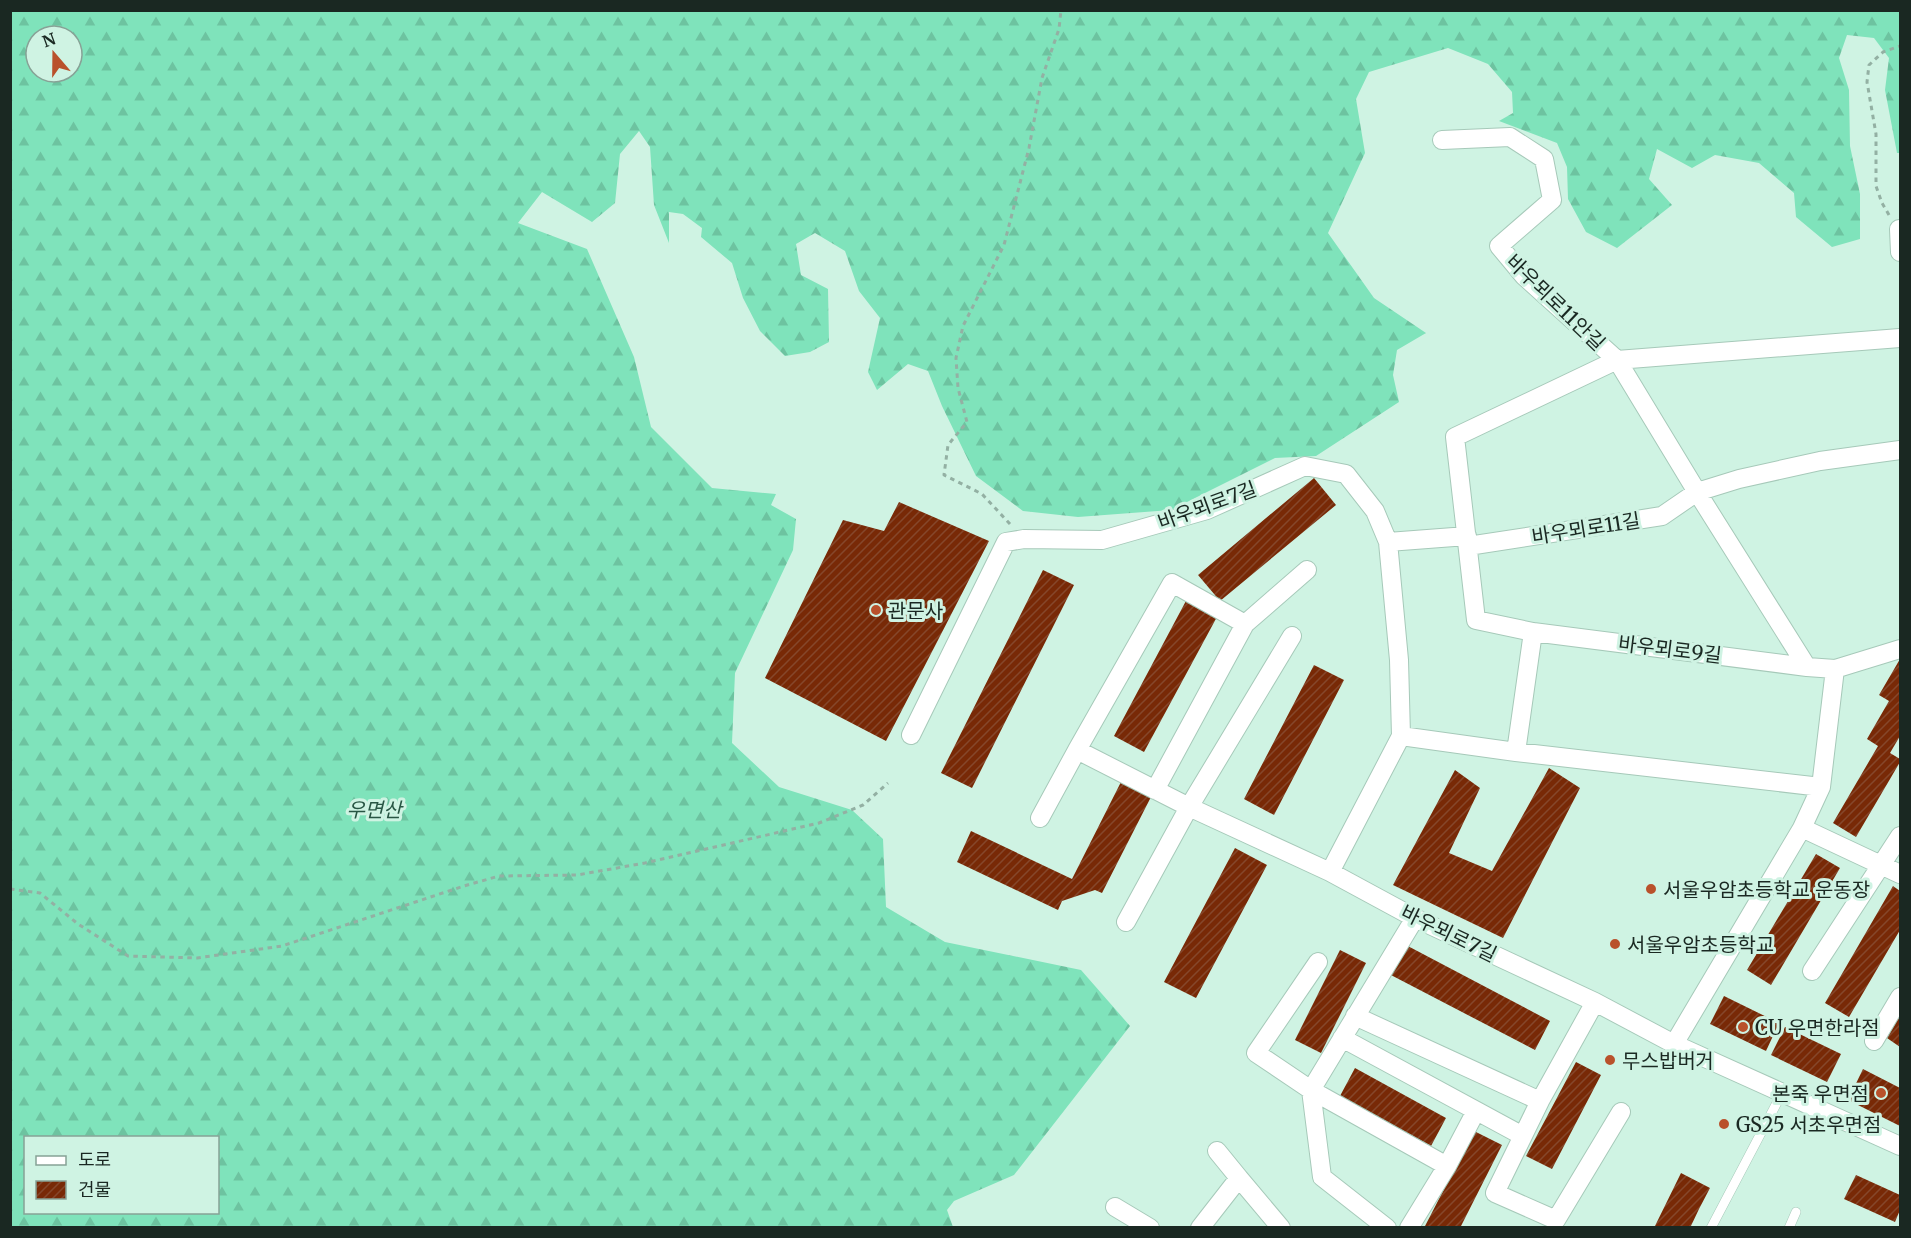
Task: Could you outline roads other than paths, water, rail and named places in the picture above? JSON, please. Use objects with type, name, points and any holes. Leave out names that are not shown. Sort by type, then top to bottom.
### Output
[{"type":"street","name":"바우뫼로11안길","points":[[1442,140],[1510,137],[1544,159],[1552,200],[1499,246],[1524,276],[1617,360]]},
{"type":"street","points":[[1900,229],[1900,252]]},
{"type":"street","name":"바우뫼로11안길","points":[[1467,541],[1455,437],[1617,360],[1900,338]]},
{"type":"street","points":[[1617,360],[1807,667]]},
{"type":"street","name":"바우뫼로11길","points":[[1389,542],[1467,541],[1662,516],[1697,492],[1739,479],[1820,461],[1900,450]]},
{"type":"street","name":"바우뫼로7길","points":[[911,735],[1006,542],[1024,539],[1102,540],[1207,510],[1305,466],[1346,474],[1374,511],[1389,542],[1399,660],[1401,736],[1330,872],[1415,918],[1595,1002],[1674,1044],[1900,1146]]},
{"type":"street","name":"바우뫼로9길","points":[[1467,541],[1476,620],[1533,632],[1835,669],[1900,649]]},
{"type":"street","points":[[1155,790],[1245,624],[1307,570]]},
{"type":"street","points":[[1040,819],[1172,583],[1245,624]]},
{"type":"street","points":[[1516,752],[1533,632]]},
{"type":"street","points":[[1126,922],[1189,807],[1292,636]]},
{"type":"street","points":[[1674,1044],[1802,828],[1821,787],[1835,669]]},
{"type":"street","points":[[1401,736],[1516,752],[1821,787]]},
{"type":"street","points":[[1077,750],[1189,807],[1330,872]]},
{"type":"street","points":[[1802,828],[1883,864],[1900,874]]},
{"type":"street","points":[[1812,971],[1900,836]]},
{"type":"street","points":[[1387,1227],[1322,1177],[1311,1090],[1415,918]]},
{"type":"street","points":[[1318,962],[1256,1053],[1311,1090],[1447,1166]]},
{"type":"street","points":[[1874,1041],[1900,997]]},
{"type":"street","points":[[1595,1002],[1540,1101],[1495,1193],[1556,1220],[1621,1112]]},
{"type":"street","points":[[1355,1016],[1540,1101]]},
{"type":"street","points":[[1342,1038],[1523,1136]]},
{"type":"street","points":[[1409,1227],[1447,1166],[1476,1111]]},
{"type":"street","points":[[1217,1151],[1281,1227]]},
{"type":"street","points":[[1200,1227],[1239,1178]]},
{"type":"street","points":[[1115,1207],[1150,1227]]},
{"type":"lane","points":[[1711,1227],[1782,1093]]},
{"type":"lane","points":[[1789,1227],[1796,1212]]},
{"type":"place","name":"관문사","points":[[876,610]]},
{"type":"place","name":"서울우암초등학교 운동장","points":[[1651,889]]},
{"type":"place","name":"서울우암초등학교","points":[[1615,944]]},
{"type":"place","name":"CU 우면한라점","points":[[1743,1027]]},
{"type":"place","name":"무스밥버거","points":[[1610,1060]]},
{"type":"place","name":"본죽 우면점","points":[[1881,1093]]},
{"type":"place","name":"GS25 서초우면점","points":[[1724,1124]]},
{"type":"park label","name":"우면산","points":[[374,809]]}]
